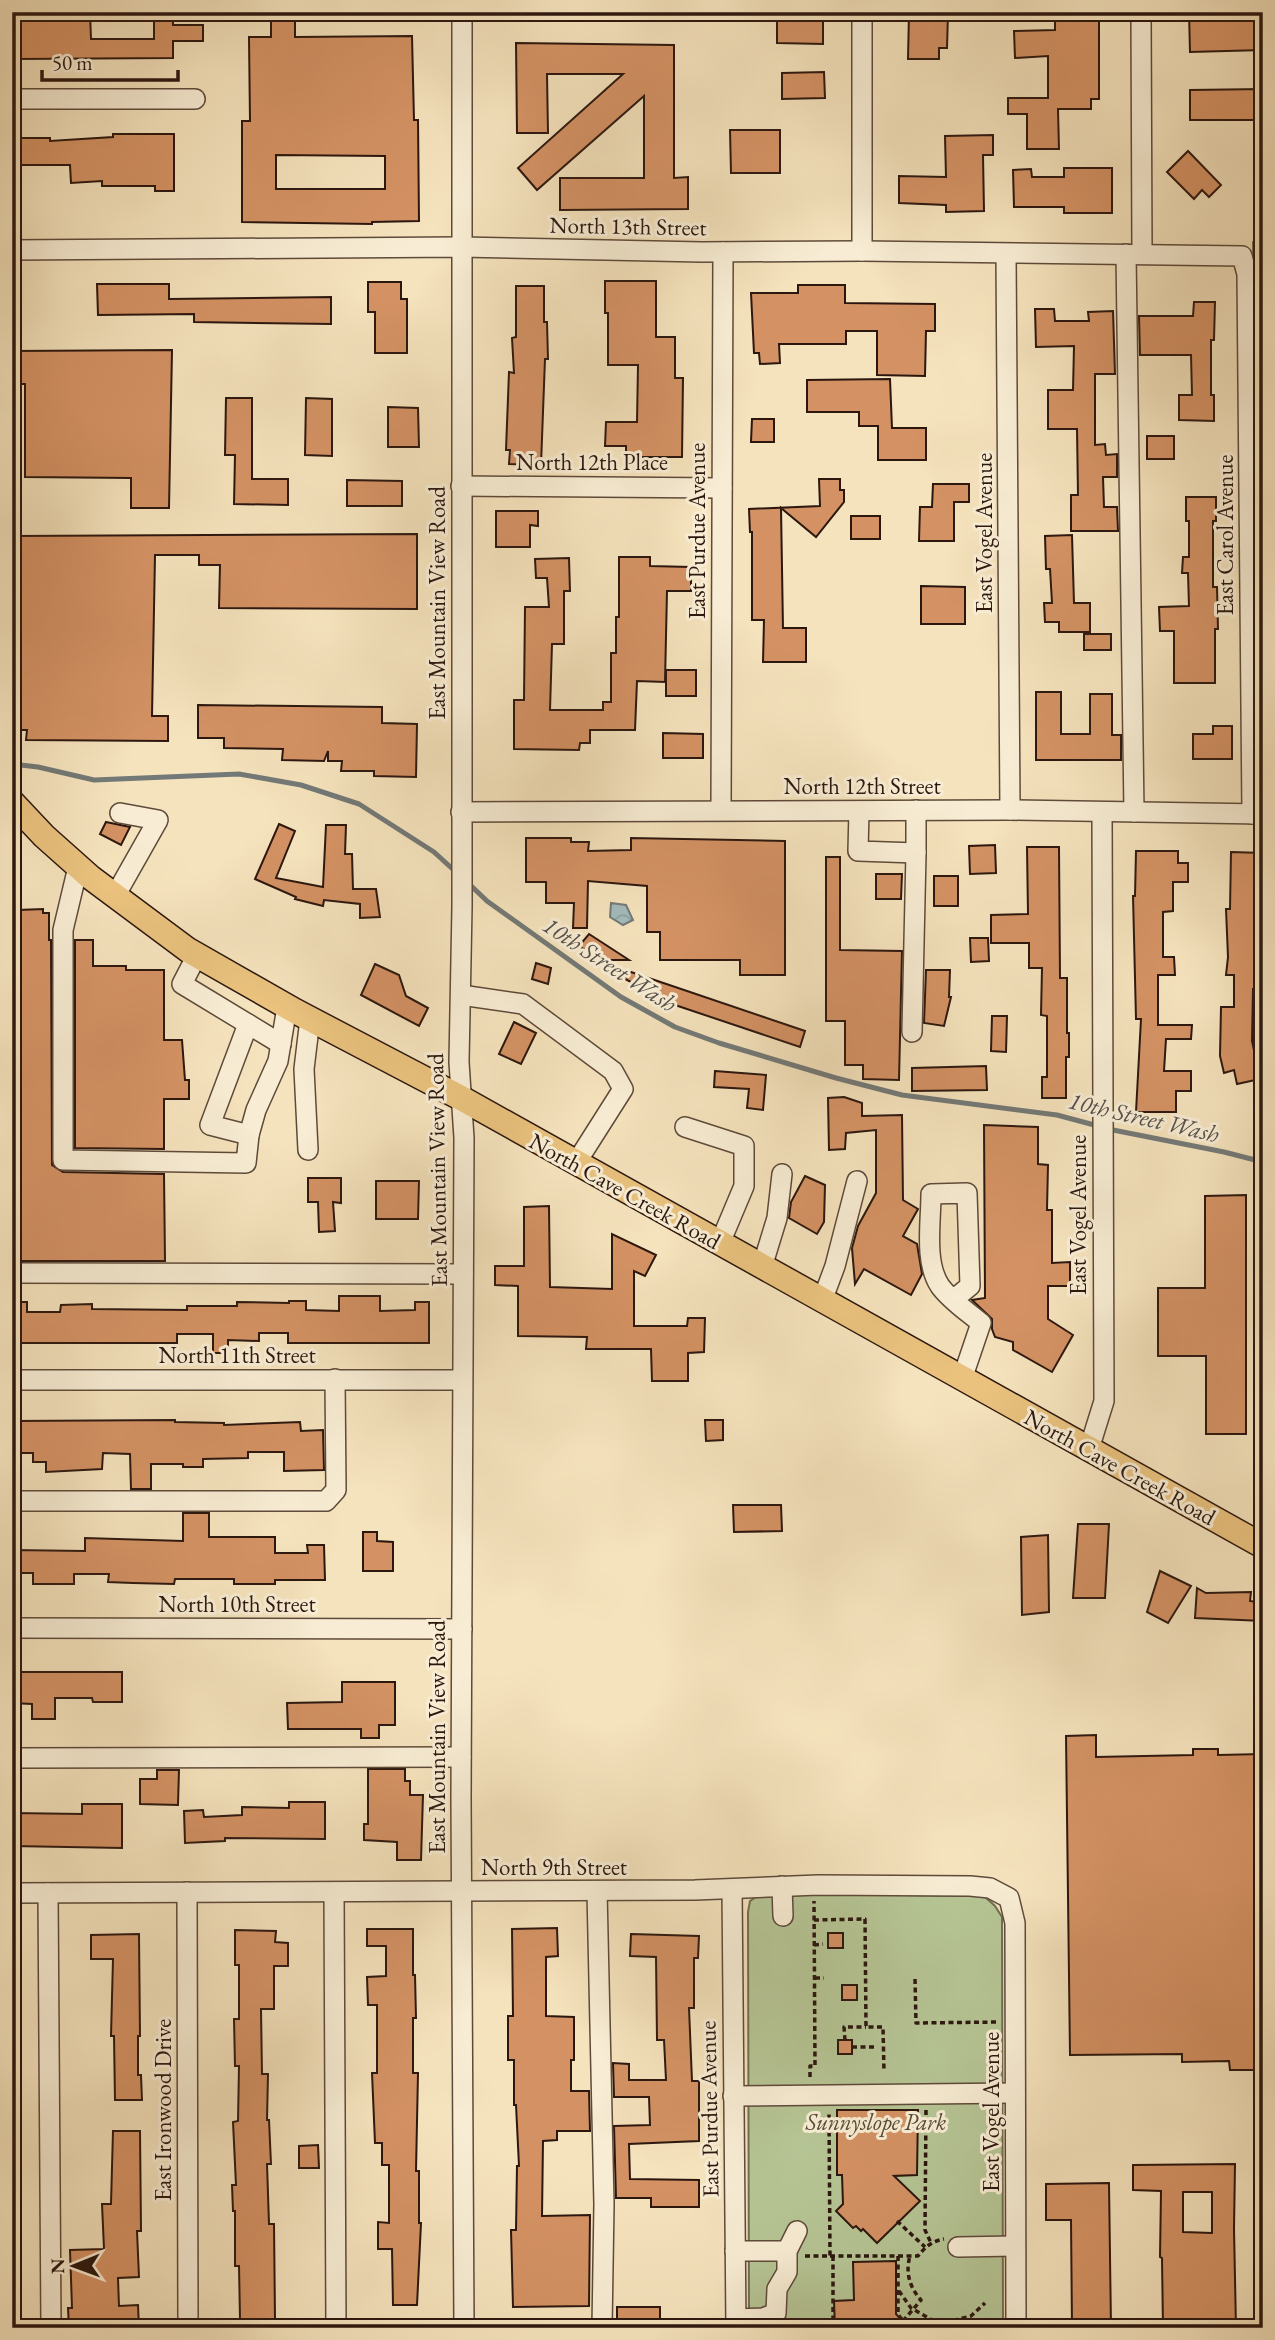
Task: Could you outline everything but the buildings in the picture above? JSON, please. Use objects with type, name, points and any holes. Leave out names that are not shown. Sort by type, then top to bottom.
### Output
[{"type":"main road","name":"North Cave Creek Road","points":[[12,802],[78,867],[197,955],[287,1007],[461,1098],[1263,1546]]},
{"type":"street","name":"East Mountain View Road","points":[[462,12],[462,907],[459,1062],[464,1138],[461,1757],[464,2328]]},
{"type":"street","points":[[862,12],[862,251]]},
{"type":"street","points":[[1134,812],[1134,254],[1141,12]]},
{"type":"street","points":[[12,99],[195,99]]},
{"type":"street","name":"North 13th Street","points":[[12,250],[461,247],[1242,256]]},
{"type":"street","name":"East Purdue Avenue","points":[[721,810],[723,252]]},
{"type":"street","name":"East Vogel Avenue","points":[[1006,255],[1010,810]]},
{"type":"street","name":"East Carol Avenue","points":[[1242,256],[1247,274],[1257,814]]},
{"type":"street","name":"North 12th Place","points":[[461,486],[722,488]]},
{"type":"street","points":[[912,1032],[916,810]]},
{"type":"street","name":"North 12th Street","points":[[461,812],[1010,810],[1257,814]]},
{"type":"street","points":[[859,811],[858,851],[916,853]]},
{"type":"street","name":"East Vogel Avenue","points":[[1088,1449],[1104,1401],[1102,812]]},
{"type":"street","points":[[115,896],[158,820],[120,813]]},
{"type":"street","points":[[78,867],[63,930],[63,1160],[246,1163],[248,1135],[278,1061],[287,1007]]},
{"type":"street","points":[[197,955],[182,984],[281,1044]]},
{"type":"street","points":[[461,995],[523,1004],[613,1071],[623,1089],[576,1163]]},
{"type":"street","points":[[307,1150],[304,1069],[310,1019]]},
{"type":"street","points":[[248,1024],[210,1125],[248,1135]]},
{"type":"street","points":[[685,1126],[744,1146],[744,1186],[720,1243]]},
{"type":"street","points":[[762,1267],[777,1218],[782,1174]]},
{"type":"street","points":[[822,1301],[835,1266],[857,1181]]},
{"type":"street","points":[[954,1299],[970,1286],[967,1193],[931,1194],[931,1269],[942,1288],[954,1299],[981,1323],[962,1380]]},
{"type":"street","points":[[12,1273],[463,1274]]},
{"type":"street","name":"North 11th Street","points":[[12,1380],[463,1380]]},
{"type":"street","points":[[12,1501],[326,1501],[336,1490],[335,1380]]},
{"type":"street","name":"North 10th Street","points":[[12,1628],[462,1629]]},
{"type":"street","points":[[12,1758],[461,1757]]},
{"type":"street","name":"North 9th Street","points":[[12,1893],[597,1891],[814,1885],[970,1886],[990,1888],[1009,1898]]},
{"type":"street","points":[[782,1886],[783,1916]]},
{"type":"street","name":"East Purdue Avenue","points":[[732,1889],[736,2323]]},
{"type":"street","points":[[597,1891],[604,2204],[602,2328]]},
{"type":"street","name":"East Ironwood Drive","points":[[187,1892],[188,2328]]},
{"type":"street","points":[[334,1892],[336,2328]]},
{"type":"street","points":[[47,1893],[51,2328]]},
{"type":"street","name":"East Vogel Avenue","points":[[1009,1898],[1015,1923],[1016,2328]]},
{"type":"street","points":[[733,2096],[926,2094],[957,2103],[1016,2093]]},
{"type":"street","points":[[736,2323],[763,2318],[776,2320],[777,2289],[787,2272],[787,2253],[797,2231]]},
{"type":"street","points":[[954,2243],[1015,2246]]},
{"type":"street","points":[[735,2251],[787,2253]]},
{"type":"path","points":[[814,1885],[815,2066],[810,2066],[818,2095],[829,2108],[833,2325]]},
{"type":"path","points":[[814,1920],[865,1919],[866,2027]]},
{"type":"path","points":[[814,1945],[823,1944]]},
{"type":"path","points":[[815,1978],[824,1978]]},
{"type":"path","points":[[915,1979],[916,2023],[1000,2022]]},
{"type":"path","points":[[845,2040],[845,2027],[883,2027],[884,2071]]},
{"type":"path","points":[[852,2047],[874,2047]]},
{"type":"path","points":[[926,2094],[925,2230],[931,2243]]},
{"type":"path","points":[[897,2221],[925,2247]]},
{"type":"path","points":[[787,2253],[918,2256],[931,2243],[954,2243]]},
{"type":"path","points":[[898,2256],[898,2314],[910,2326],[939,2324],[971,2316],[985,2303]]},
{"type":"path","points":[[903,2321],[921,2300],[908,2273],[910,2256]]},
{"type":"path","points":[[898,2289],[914,2309],[939,2324],[960,2328]]},
{"type":"green space","points":[[1263,234],[1263,779],[1260,778],[1253,242]]},
{"type":"green space","name":"Sunnyslope Park","points":[[759,1895],[984,1896],[1002,1917],[1003,2328],[749,2328],[748,1912],[750,1901]]},
{"type":"water","points":[[611,903],[626,905],[633,920],[623,925],[610,917]]},
{"type":"waterway","name":"10th Street Wash","points":[[12,764],[94,780],[239,774],[301,785],[359,804],[434,852],[457,873]]},
{"type":"waterway","name":"10th Street Wash","points":[[467,882],[487,901],[621,997],[675,1027],[719,1043],[902,1095],[1057,1115],[1098,1126]]},
{"type":"waterway","name":"10th Street Wash","points":[[1108,1129],[1263,1162]]}]
